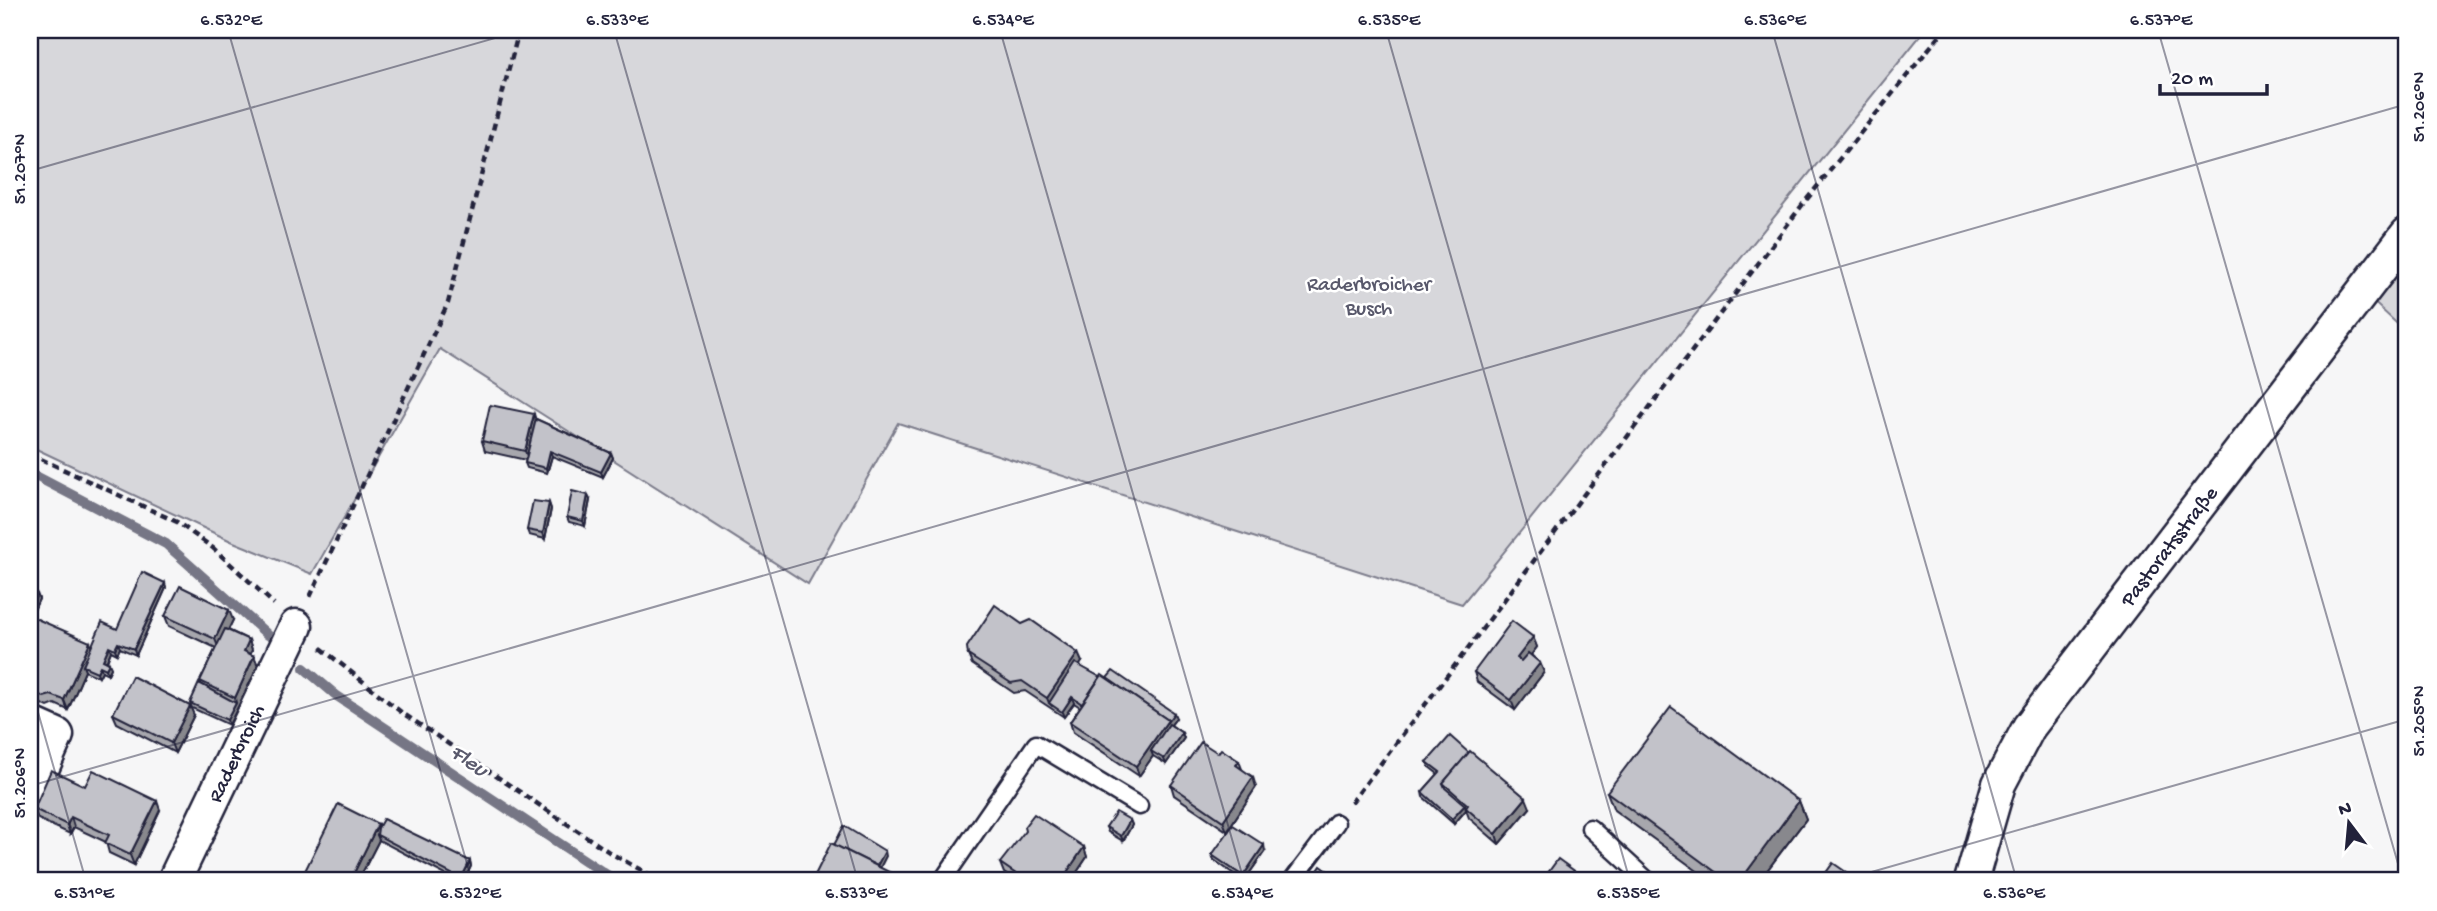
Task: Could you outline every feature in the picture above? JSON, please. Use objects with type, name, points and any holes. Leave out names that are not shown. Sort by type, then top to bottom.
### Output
[{"type":"street","name":"Pastoratsstraße","points":[[1971,881],[1999,784],[2029,727],[2407,234]]},
{"type":"street","name":"Raderbroich","points":[[174,881],[296,626]]},
{"type":"street","points":[[30,723],[57,735],[30,796]]},
{"type":"lane","points":[[942,881],[1036,744],[1139,806]]},
{"type":"lane","points":[[1292,881],[1336,823]]},
{"type":"lane","points":[[1590,828],[1648,881]]},
{"type":"path","points":[[296,626],[448,303],[519,30]]},
{"type":"path","points":[[1336,823],[1803,204],[1944,30]]},
{"type":"path","points":[[30,454],[195,533],[366,687],[612,854],[661,881]]},
{"type":"green space","name":"Raderbroicher Busch","points":[[30,30],[1925,30],[1462,604],[898,423],[808,584],[440,349],[312,574],[231,541],[30,446]]},
{"type":"green space","points":[[2407,218],[2407,333],[2355,285]]},
{"type":"building","points":[[490,405],[534,414],[525,451],[482,441]]},
{"type":"building","points":[[536,419],[611,453],[601,472],[550,451],[546,468],[525,463]]},
{"type":"building","points":[[572,491],[588,495],[583,521],[567,517]]},
{"type":"building","points":[[533,501],[549,503],[543,533],[527,530]]},
{"type":"building","points":[[142,572],[165,583],[134,649],[118,643],[115,649],[109,646],[103,660],[109,663],[106,669],[100,666],[97,672],[83,666],[102,622],[117,629]]},
{"type":"building","points":[[180,586],[229,610],[215,639],[165,616]]},
{"type":"building","points":[[30,591],[37,594],[30,610]]},
{"type":"building","points":[[995,605],[1022,624],[1031,620],[1078,653],[1047,698],[1022,681],[1011,683],[968,655],[967,647]]},
{"type":"building","points":[[30,616],[90,642],[64,700],[51,695],[44,697],[30,691]]},
{"type":"building","points":[[1512,621],[1533,637],[1517,658],[1521,661],[1528,653],[1540,663],[1511,700],[1474,672]]},
{"type":"building","points":[[225,629],[249,640],[244,651],[254,656],[235,698],[200,681]]},
{"type":"building","points":[[1075,663],[1100,677],[1082,704],[1072,697],[1062,712],[1049,703]]},
{"type":"building","points":[[1113,671],[1174,713],[1168,721],[1107,678]]},
{"type":"building","points":[[1102,675],[1168,720],[1136,766],[1070,722]]},
{"type":"building","points":[[132,676],[190,706],[171,743],[113,714]]},
{"type":"building","points":[[199,683],[236,703],[227,720],[190,703]]},
{"type":"building","points":[[1671,707],[1799,801],[1740,881],[1728,881],[1607,792]]},
{"type":"building","points":[[1169,724],[1182,733],[1164,759],[1151,751]]},
{"type":"building","points":[[1450,736],[1469,753],[1443,783],[1445,788],[1465,805],[1452,819],[1422,792],[1440,772],[1427,762]]},
{"type":"building","points":[[1201,742],[1218,753],[1221,749],[1239,761],[1236,765],[1253,777],[1223,821],[1171,785]]},
{"type":"building","points":[[1470,751],[1526,798],[1496,834],[1443,783]]},
{"type":"building","points":[[51,770],[85,786],[93,770],[157,801],[130,855],[105,843],[109,835],[71,817],[67,825],[34,809]]},
{"type":"building","points":[[338,804],[378,824],[350,881],[300,881]]},
{"type":"building","points":[[1116,812],[1130,820],[1121,836],[1106,827]]},
{"type":"building","points":[[1034,814],[1084,847],[1061,881],[1013,881],[1016,874],[1000,863],[1025,831],[1024,827]]},
{"type":"building","points":[[383,819],[470,861],[461,879],[377,835]]},
{"type":"building","points":[[1233,825],[1264,845],[1243,876],[1212,855]]},
{"type":"building","points":[[844,826],[885,851],[877,866],[834,845]]},
{"type":"building","points":[[831,843],[903,879],[812,881]]},
{"type":"building","points":[[1558,859],[1580,875],[1575,881],[1542,881]]},
{"type":"building","points":[[1833,863],[1859,881],[1820,881]]},
{"type":"building","points":[[1321,866],[1342,881],[1311,881]]},
{"type":"waterway","name":"Fleu","points":[[30,473],[166,544],[268,635]]},
{"type":"waterway","name":"Fleu","points":[[304,668],[337,696],[616,881]]}]
